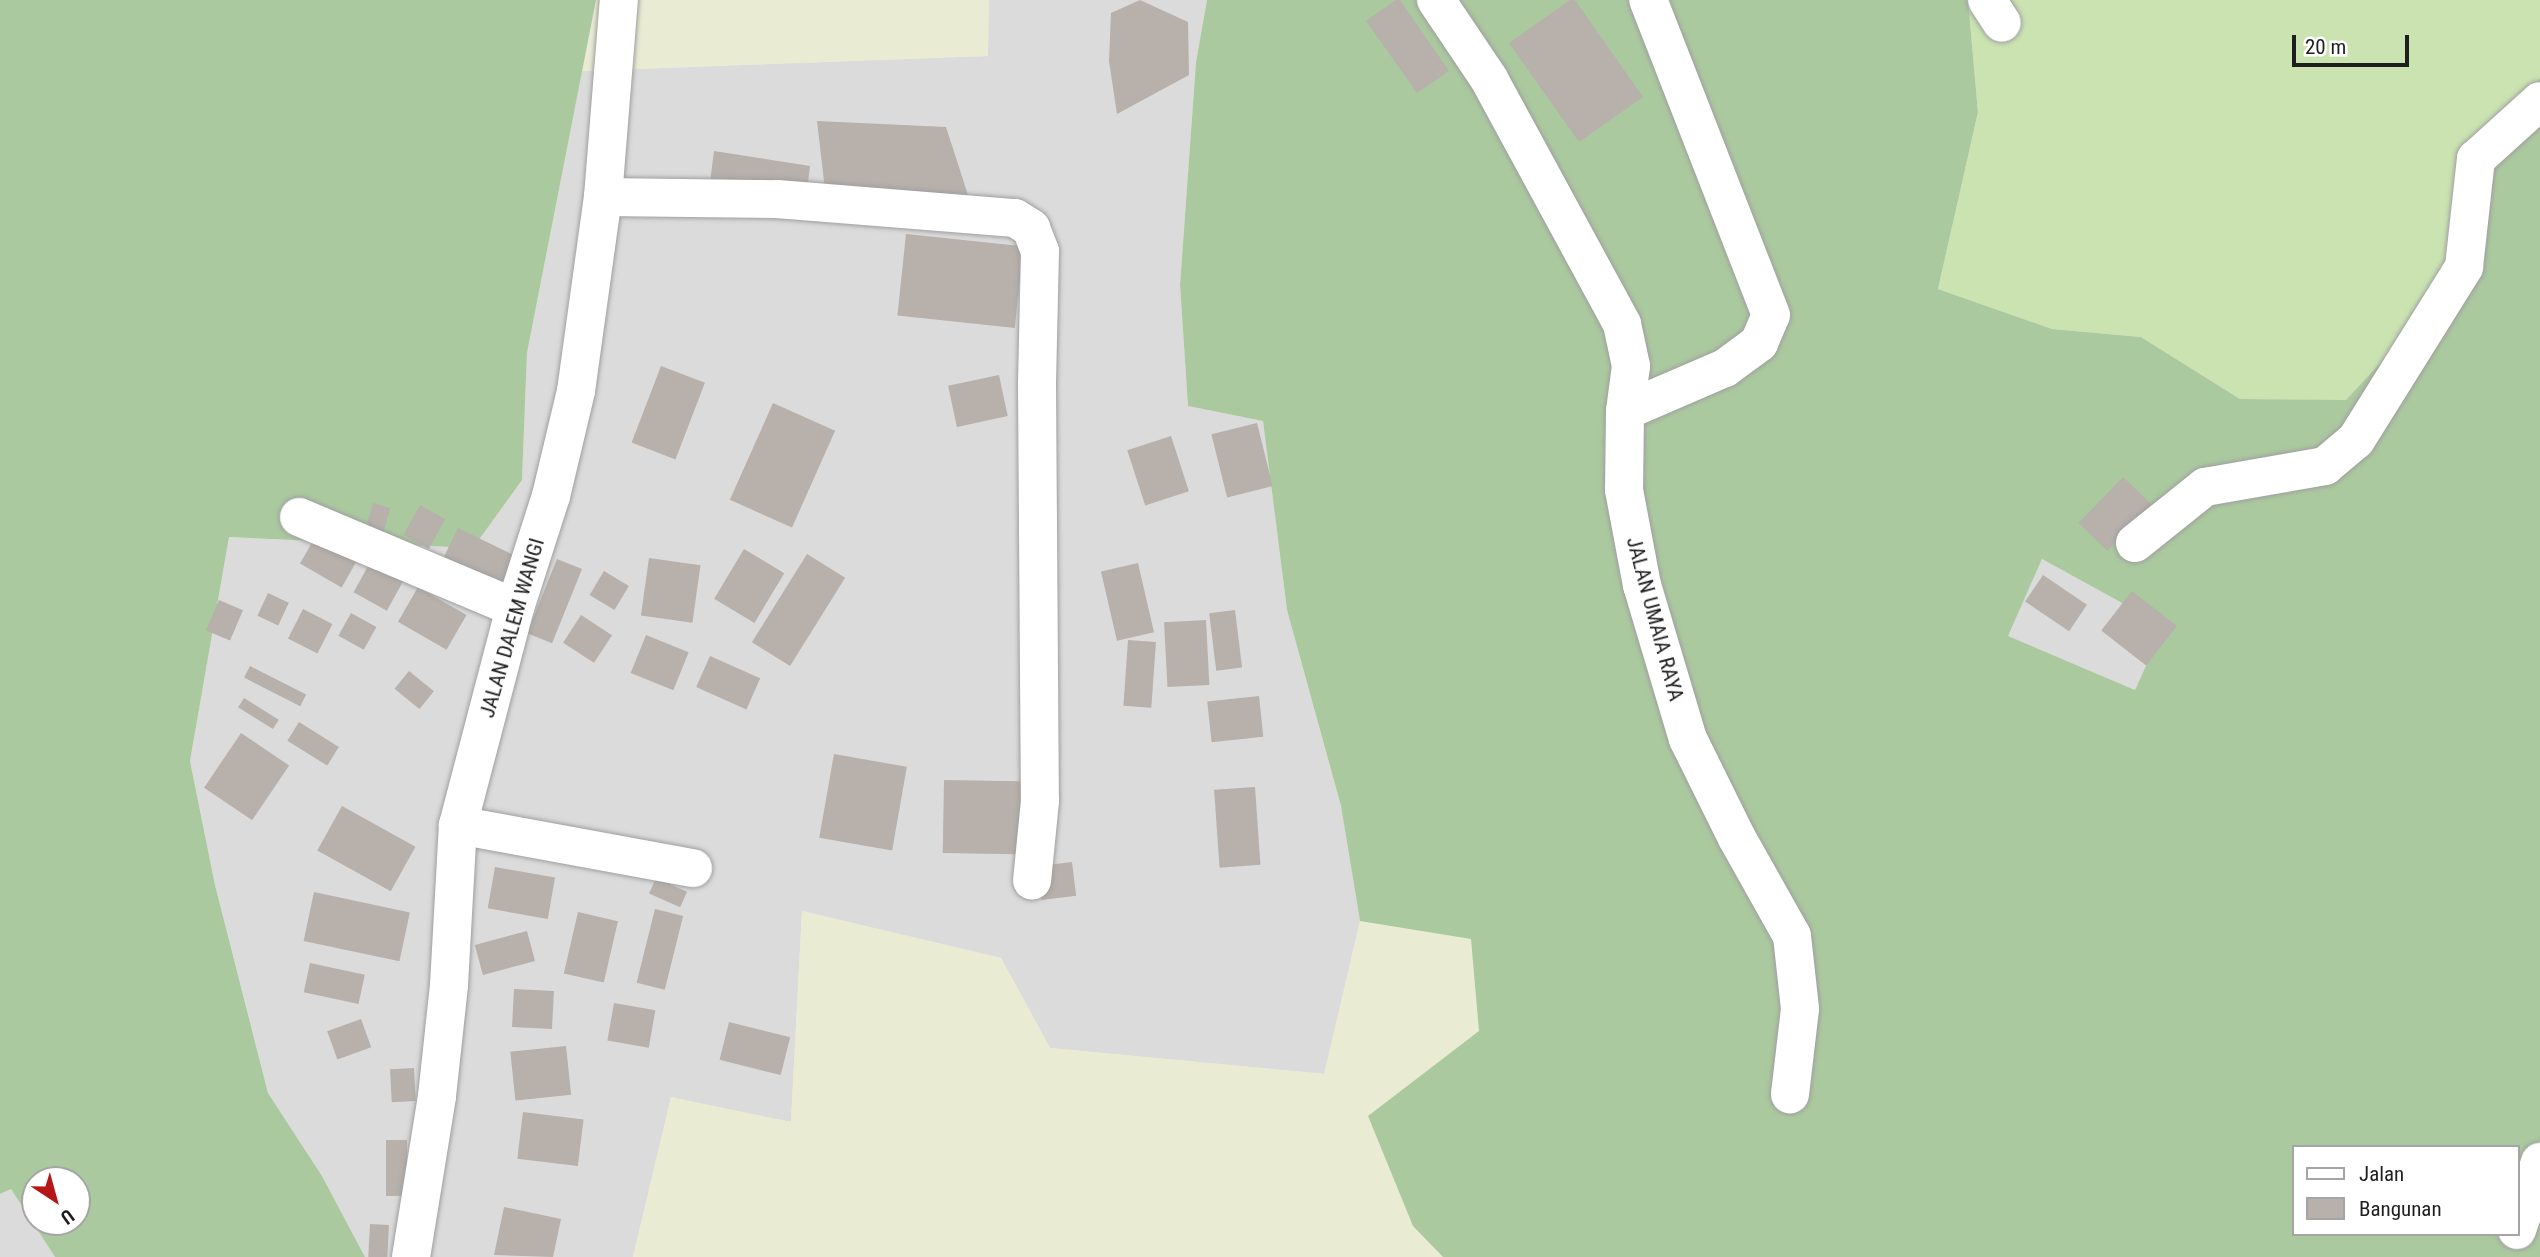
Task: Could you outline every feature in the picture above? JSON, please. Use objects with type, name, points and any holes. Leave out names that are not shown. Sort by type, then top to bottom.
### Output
[{"type":"street","name":"JALAN DALEM WANGI","points":[[411,1257],[437,1096],[449,985],[458,825],[515,607],[551,496],[576,391],[603,197],[619,0]]},
{"type":"street","name":"JALAN UMAIA RAYA","points":[[1436,0],[1489,79],[1622,324],[1631,366],[1625,411],[1624,490],[1642,585],[1688,739],[1737,838],[1793,936],[1800,1009],[1790,1094]]},
{"type":"street","points":[[1625,411],[1725,368],[1759,343],[1771,315],[1759,277],[1648,0]]},
{"type":"street","points":[[2135,544],[2204,486],[2325,466],[2356,440],[2464,267],[2476,159],[2540,101]]},
{"type":"street","points":[[603,197],[777,199],[1015,218],[1031,228],[1040,251],[1037,411],[1040,801],[1032,881]]},
{"type":"street","points":[[299,517],[515,607]]},
{"type":"street","points":[[458,825],[693,868]]},
{"type":"street","points":[[2519,1223],[2540,1161]]},
{"type":"street","points":[[2508,1257],[2515,1236]]},
{"type":"shaded area","points":[[989,0],[1207,0],[1196,62],[1180,285],[1188,406],[1263,421],[1287,610],[1341,806],[1360,921],[1325,1074],[1050,1048],[1001,958],[802,911],[791,1122],[671,1098],[633,1257],[365,1257],[322,1176],[268,1093],[215,885],[190,761],[229,537],[473,548],[522,480],[527,353],[582,71],[987,56]]},
{"type":"shaded area","points":[[2042,559],[2164,626],[2135,690],[2007,636]]},
{"type":"shaded area","points":[[11,1189],[21,1204],[21,1236],[41,1236],[55,1257],[0,1257],[0,1194]]},
{"type":"green space","points":[[0,0],[596,0],[527,353],[522,480],[473,548],[229,537],[190,761],[215,885],[268,1093],[322,1176],[365,1257],[55,1257],[41,1236],[91,1236],[91,1166],[21,1166],[21,1204],[11,1189],[0,1194]]},
{"type":"green space","points":[[596,0],[989,0],[988,56],[582,71]]},
{"type":"green space","points":[[1207,0],[1968,0],[1978,112],[1938,289],[2052,329],[2141,337],[2240,399],[2346,400],[2415,326],[2540,78],[2540,1257],[1443,1257],[1413,1226],[1368,1116],[1479,1031],[1471,939],[1360,921],[1341,806],[1287,610],[1263,421],[1188,406],[1180,285],[1196,62]],"holes":[[[2042,559],[2164,626],[2135,690],[2008,636]]]},
{"type":"green space","points":[[1968,0],[2540,0],[2540,78],[2415,326],[2346,401],[2240,399],[2141,337],[2052,329],[1938,289],[1978,112]]},
{"type":"green space","points":[[802,911],[1001,958],[1050,1048],[1324,1074],[1360,921],[1471,938],[1479,1031],[1368,1116],[1413,1226],[1443,1257],[633,1257],[671,1097],[791,1122]]},
{"type":"building","points":[[1140,0],[1188,22],[1189,75],[1117,114],[1109,61],[1111,13]]},
{"type":"building","points":[[1396,0],[1400,0],[1449,71],[1417,93],[1366,21]]},
{"type":"building","points":[[1570,0],[1575,0],[1643,97],[1579,142],[1509,43]]},
{"type":"building","points":[[817,121],[946,127],[968,195],[825,190]]},
{"type":"building","points":[[714,151],[810,166],[807,190],[710,182]]},
{"type":"building","points":[[906,234],[1023,246],[1015,328],[897,316]]},
{"type":"building","points":[[661,366],[705,383],[675,459],[632,443]]},
{"type":"building","points":[[999,375],[1008,416],[957,427],[948,386]]},
{"type":"building","points":[[773,403],[835,431],[792,527],[730,500]]},
{"type":"building","points":[[1257,423],[1273,486],[1227,497],[1211,434]]},
{"type":"building","points":[[1171,436],[1189,491],[1145,505],[1127,450]]},
{"type":"building","points":[[2123,477],[2152,505],[2107,551],[2079,523]]},
{"type":"building","points":[[373,503],[390,508],[381,542],[363,537]]},
{"type":"building","points":[[420,505],[445,519],[429,549],[404,535]]},
{"type":"building","points":[[458,528],[516,556],[497,594],[440,566]]},
{"type":"building","points":[[317,534],[359,558],[342,587],[300,563]]},
{"type":"building","points":[[744,549],[784,573],[754,623],[714,599]]},
{"type":"building","points":[[807,554],[845,578],[790,666],[752,642]]},
{"type":"building","points":[[649,558],[700,565],[692,623],[641,615]]},
{"type":"building","points":[[372,559],[405,577],[387,611],[354,592]]},
{"type":"building","points":[[557,559],[582,569],[552,643],[527,633]]},
{"type":"building","points":[[1138,563],[1154,632],[1117,641],[1101,572]]},
{"type":"building","points":[[604,571],[629,586],[614,610],[590,595]]},
{"type":"building","points":[[2043,575],[2087,605],[2069,631],[2025,602]]},
{"type":"building","points":[[418,587],[466,615],[446,650],[398,622]]},
{"type":"building","points":[[2132,591],[2177,626],[2146,665],[2101,630]]},
{"type":"building","points":[[268,593],[289,603],[278,625],[257,616]]},
{"type":"building","points":[[219,600],[243,610],[230,641],[206,630]]},
{"type":"building","points":[[303,609],[332,624],[317,653],[288,638]]},
{"type":"building","points":[[1235,610],[1242,668],[1216,671],[1209,613]]},
{"type":"building","points":[[351,613],[376,627],[364,650],[338,636]]},
{"type":"building","points":[[581,615],[612,635],[594,663],[563,643]]},
{"type":"building","points":[[1206,620],[1209,685],[1167,687],[1164,622]]},
{"type":"building","points":[[646,635],[689,652],[673,690],[631,673]]},
{"type":"building","points":[[1128,640],[1156,642],[1151,708],[1123,706]]},
{"type":"building","points":[[710,656],[760,678],[746,709],[696,687]]},
{"type":"building","points":[[250,666],[306,695],[300,706],[244,678]]},
{"type":"building","points":[[409,671],[434,691],[419,709],[395,689]]},
{"type":"building","points":[[1259,696],[1263,737],[1212,742],[1207,701]]},
{"type":"building","points":[[244,698],[279,720],[273,729],[238,707]]},
{"type":"building","points":[[299,722],[339,747],[327,766],[287,741]]},
{"type":"building","points":[[241,733],[289,765],[252,820],[204,788]]},
{"type":"building","points":[[834,754],[907,767],[892,851],[819,838]]},
{"type":"building","points":[[944,780],[1031,782],[1030,855],[943,853]]},
{"type":"building","points":[[1255,787],[1260,865],[1220,868],[1214,790]]},
{"type":"building","points":[[342,806],[415,847],[391,891],[317,851]]},
{"type":"building","points":[[1072,862],[1076,896],[1041,900],[1037,866]]},
{"type":"building","points":[[495,867],[555,878],[548,919],[488,908]]},
{"type":"building","points":[[656,878],[687,892],[680,907],[649,894]]},
{"type":"building","points":[[314,892],[410,912],[399,961],[304,941]]},
{"type":"building","points":[[655,909],[683,916],[665,990],[637,983]]},
{"type":"building","points":[[578,912],[618,921],[604,983],[564,973]]},
{"type":"building","points":[[527,931],[535,961],[483,975],[475,945]]},
{"type":"building","points":[[310,963],[365,975],[359,1004],[304,992]]},
{"type":"building","points":[[514,989],[554,991],[552,1029],[512,1027]]},
{"type":"building","points":[[614,1003],[655,1010],[649,1048],[607,1040]]},
{"type":"building","points":[[361,1019],[371,1047],[337,1060],[327,1031]]},
{"type":"building","points":[[729,1022],[790,1037],[781,1075],[720,1060]]},
{"type":"building","points":[[566,1046],[571,1095],[515,1101],[510,1052]]},
{"type":"building","points":[[414,1068],[416,1101],[392,1102],[390,1069]]},
{"type":"building","points":[[523,1112],[584,1119],[578,1166],[517,1159]]},
{"type":"building","points":[[386,1140],[407,1140],[407,1196],[386,1196]]},
{"type":"building","points":[[504,1207],[561,1219],[553,1257],[494,1255]]},
{"type":"building","points":[[370,1224],[389,1225],[387,1257],[368,1257]]}]
